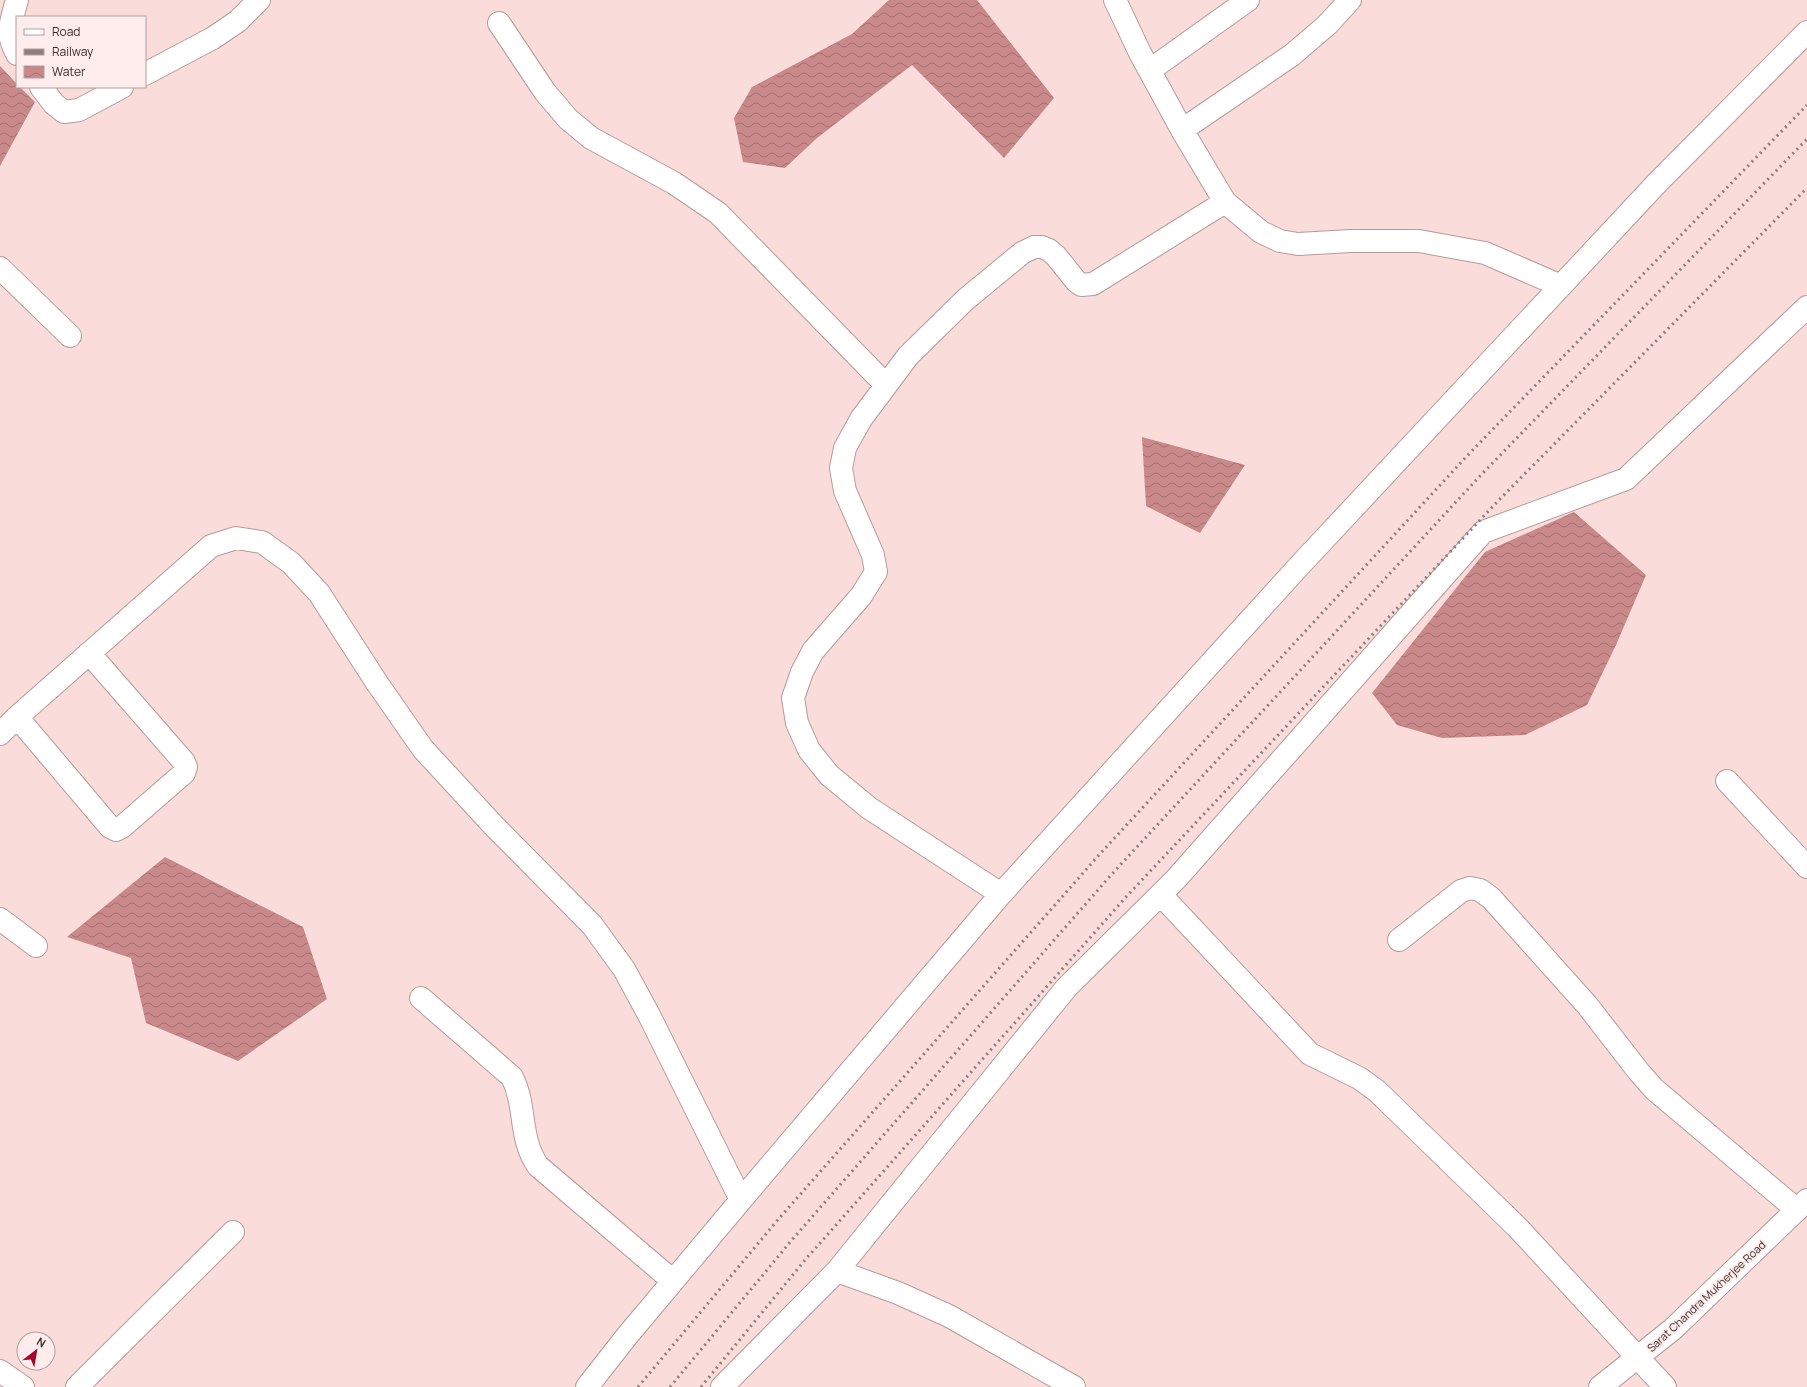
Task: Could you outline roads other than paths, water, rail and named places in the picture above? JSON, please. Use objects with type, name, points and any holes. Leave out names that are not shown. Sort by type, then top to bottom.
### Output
[{"type":"street","points":[[16,52],[10,42],[10,26],[17,0]]},
{"type":"street","points":[[146,73],[213,38],[238,22],[259,0]]},
{"type":"street","points":[[1115,0],[1182,130],[1225,202],[1261,232],[1280,241],[1298,244],[1351,241],[1419,241],[1485,253],[1561,286]]},
{"type":"street","points":[[1150,70],[1248,0]]},
{"type":"street","points":[[1182,130],[1292,55],[1327,25],[1350,0]]},
{"type":"street","points":[[499,23],[545,92],[568,119],[591,138],[674,183],[718,213],[886,385]]},
{"type":"street","points":[[587,1387],[741,1200],[1001,894],[1295,571],[1658,182],[1807,32]]},
{"type":"street","points":[[42,88],[54,104],[64,112],[79,110],[120,88]]},
{"type":"street","points":[[1001,894],[869,808],[828,775],[809,750],[797,723],[793,698],[802,672],[813,651],[861,596],[876,572],[873,555],[845,492],[841,468],[845,448],[861,419],[908,356],[959,306],[1022,254],[1034,247],[1042,247],[1050,250],[1081,285],[1093,284],[1225,202]]},
{"type":"street","points":[[0,268],[70,336]]},
{"type":"street","points":[[722,1387],[838,1271],[1067,987],[1176,879],[1483,532],[1626,479],[1807,307]]},
{"type":"street","points":[[0,734],[17,717],[211,546],[236,538],[262,542],[291,562],[319,593],[377,683],[423,749],[494,826],[592,925],[624,969],[649,1015],[741,1200]]},
{"type":"street","points":[[17,717],[110,827],[116,830],[122,827],[179,778],[184,773],[186,767],[184,762],[89,653]]},
{"type":"street","points":[[1727,781],[1807,867]]},
{"type":"street","points":[[1399,940],[1461,891],[1470,888],[1480,890],[1492,898],[1511,918],[1587,1005],[1654,1089],[1802,1205]]},
{"type":"street","points":[[1161,895],[1310,1054],[1358,1078],[1377,1091],[1518,1228],[1665,1387]]},
{"type":"street","points":[[0,919],[36,946]]},
{"type":"street","points":[[421,998],[512,1077],[517,1087],[526,1143],[530,1154],[538,1166],[673,1281]]},
{"type":"street","name":"Sarat Chandra Mukherjee Road","points":[[1600,1387],[1638,1359],[1674,1329],[1802,1205]]},
{"type":"street","points":[[77,1387],[233,1232]]},
{"type":"street","points":[[838,1271],[898,1293],[949,1316],[1074,1387]]},
{"type":"street","points":[[0,1371],[23,1387]]},
{"type":"water","points":[[889,0],[977,0],[1054,98],[1004,158],[912,65],[817,138],[785,168],[743,162],[734,118],[752,87],[852,34]]},
{"type":"water","points":[[0,66],[16,83],[16,88],[21,88],[35,102],[0,166]]},
{"type":"water","points":[[1142,437],[1245,465],[1200,533],[1146,506]]},
{"type":"water","points":[[1574,512],[1646,575],[1616,645],[1587,705],[1525,735],[1442,738],[1397,725],[1372,693],[1485,552]]},
{"type":"water","points":[[165,857],[303,927],[327,999],[238,1061],[146,1023],[131,958],[67,937]]},
{"type":"railway","points":[[638,1387],[776,1222],[1098,856],[1466,457],[1807,105]]},
{"type":"railway","points":[[670,1387],[791,1241],[1111,875],[1480,476],[1807,139]]},
{"type":"railway","points":[[701,1387],[805,1260],[1126,897],[1496,503],[1807,188]]}]
